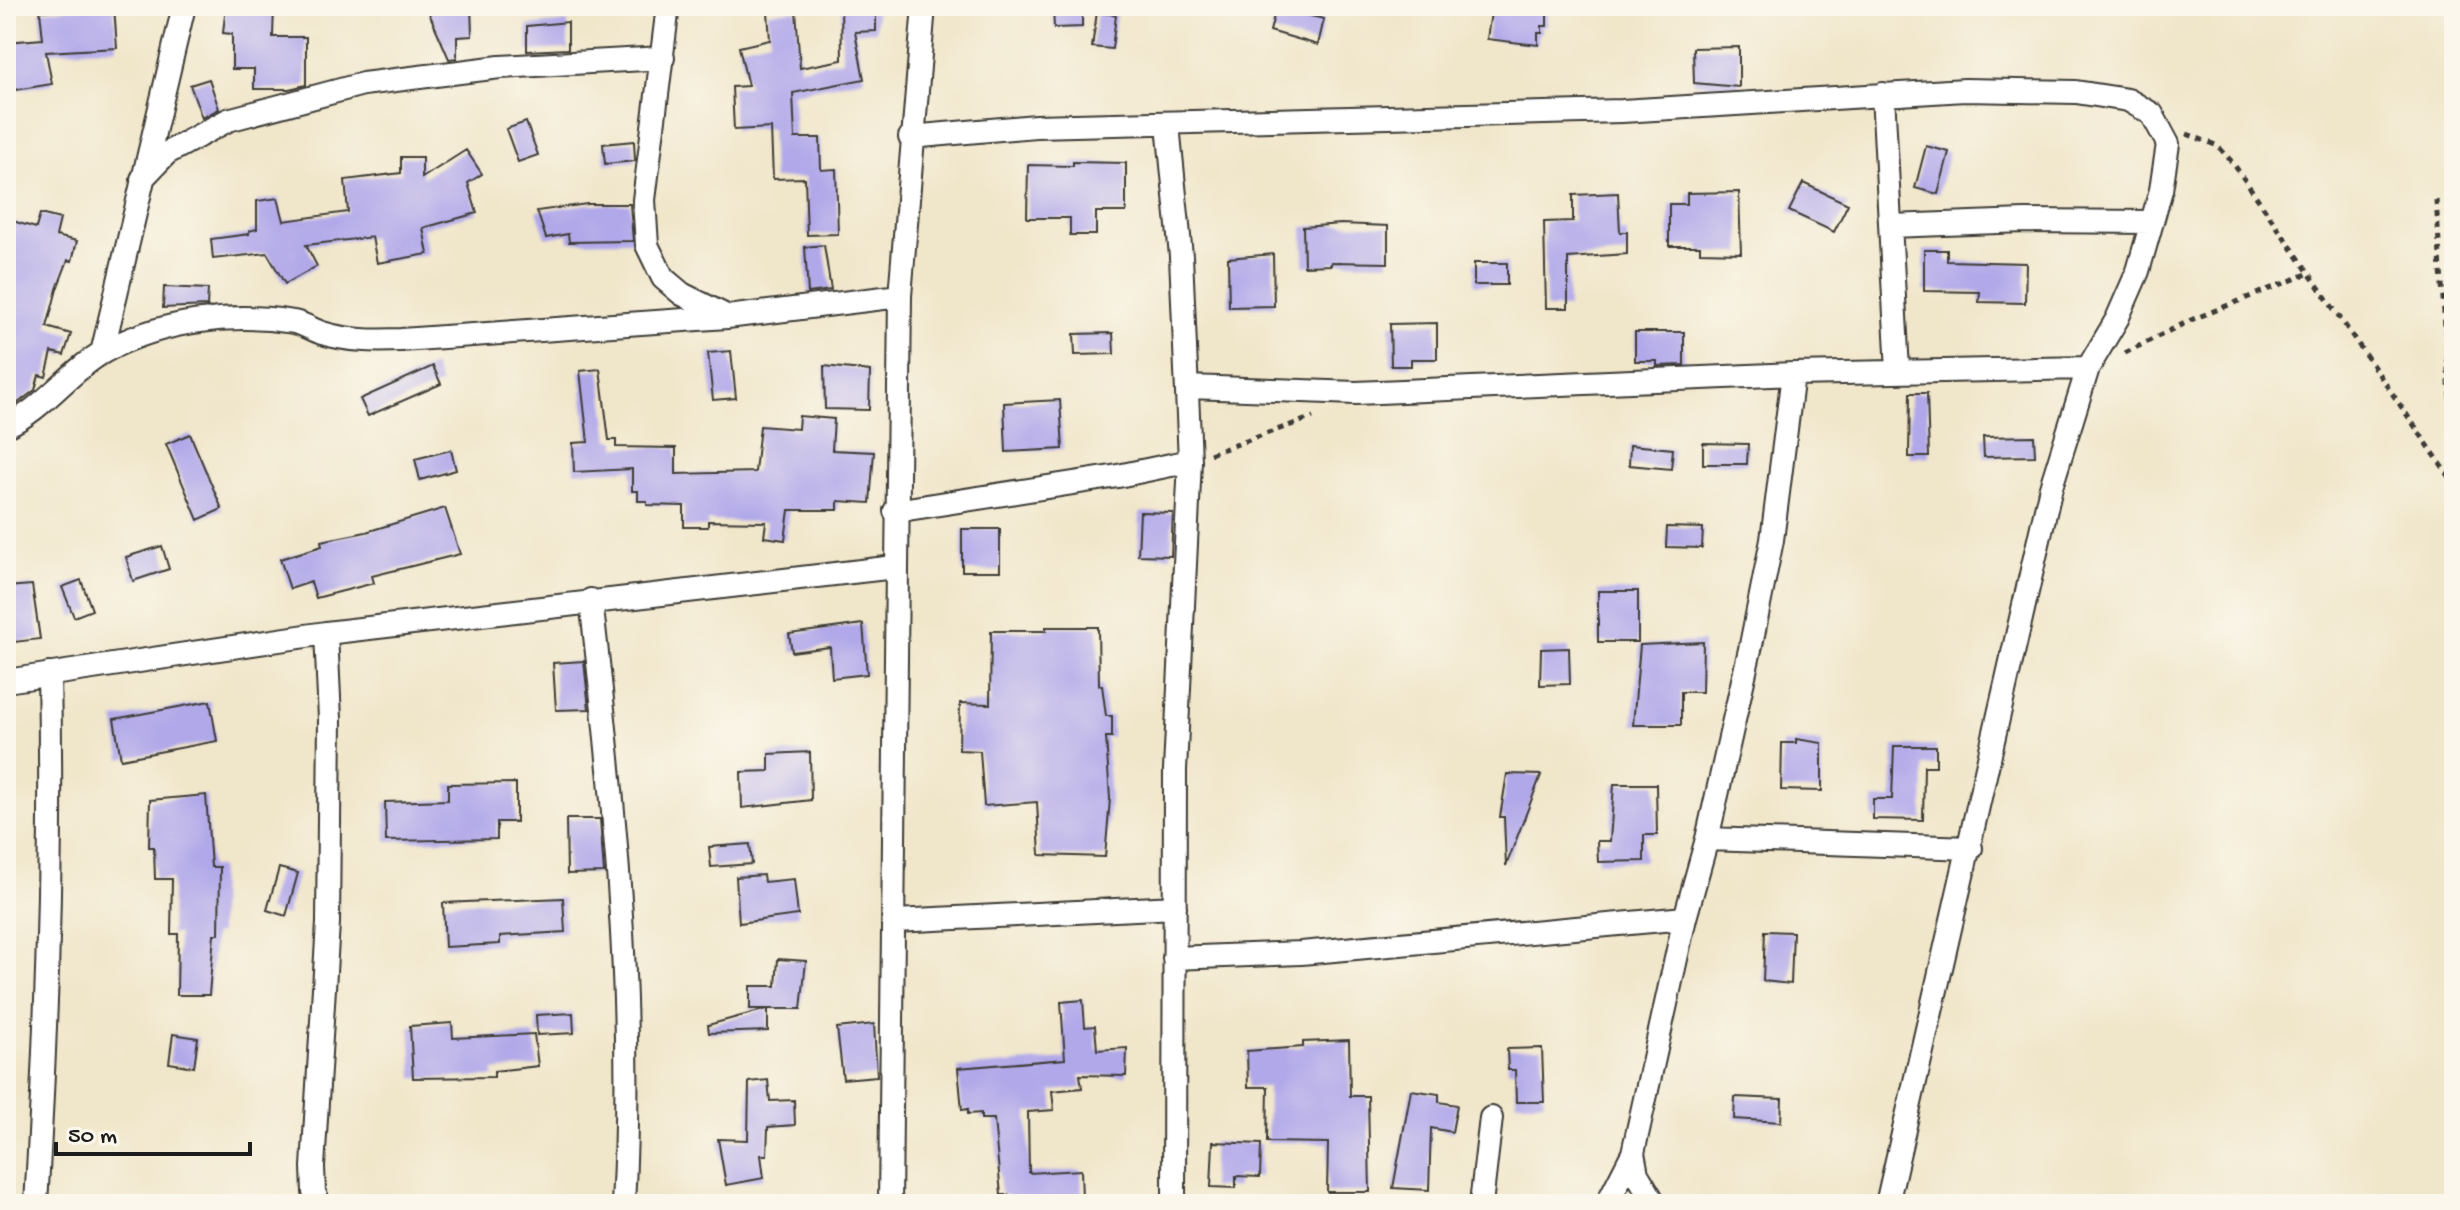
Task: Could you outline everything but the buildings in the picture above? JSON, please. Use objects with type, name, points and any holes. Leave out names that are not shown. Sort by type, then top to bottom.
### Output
[{"type":"street","points":[[102,353],[184,6]]},
{"type":"street","points":[[668,6],[644,200],[647,245],[663,278],[682,294],[727,317]]},
{"type":"street","points":[[890,1204],[895,921],[895,511],[900,296],[910,137],[924,6]]},
{"type":"street","points":[[142,179],[167,153],[228,120],[363,84],[474,69],[663,58]]},
{"type":"street","points":[[910,137],[1036,126],[1622,111],[1965,90],[2076,92],[2128,100],[2152,114],[2167,136],[2168,156],[2152,222],[2138,271],[2117,319],[2088,368],[2073,408],[2034,556],[1971,848],[1887,1204]]},
{"type":"street","points":[[1883,94],[1898,371]]},
{"type":"street","points":[[1168,125],[1181,256],[1190,461],[1175,770],[1174,1204]]},
{"type":"street","points":[[1891,226],[2011,221],[2152,222]]},
{"type":"street","points":[[6,426],[37,410],[102,353],[151,331],[215,319],[298,322],[358,341],[727,317],[900,296]]},
{"type":"street","points":[[1189,387],[1356,393],[1793,374],[2088,368]]},
{"type":"street","points":[[1607,1204],[1633,1153],[1685,918],[1707,839],[1772,540],[1793,374]]},
{"type":"street","points":[[895,511],[1104,479],[1190,461]]},
{"type":"street","points":[[6,681],[326,633],[895,567]]},
{"type":"street","points":[[591,600],[618,845],[626,1063],[623,1204]]},
{"type":"street","points":[[315,1200],[328,923],[330,719],[326,633]]},
{"type":"street","points":[[36,1204],[51,916],[49,674]]},
{"type":"street","points":[[1707,839],[1971,848]]},
{"type":"street","points":[[895,921],[1175,907]]},
{"type":"street","points":[[1174,958],[1301,953],[1685,918]]},
{"type":"street","points":[[1481,1204],[1491,1118]]},
{"type":"street","points":[[1633,1153],[1637,1174],[1655,1204]]},
{"type":"path","points":[[2163,131],[2203,137],[2218,146],[2454,483]]},
{"type":"path","points":[[2436,200],[2454,453]]},
{"type":"path","points":[[2117,358],[2191,320],[2307,274]]},
{"type":"path","points":[[1190,461],[1316,415]]}]
